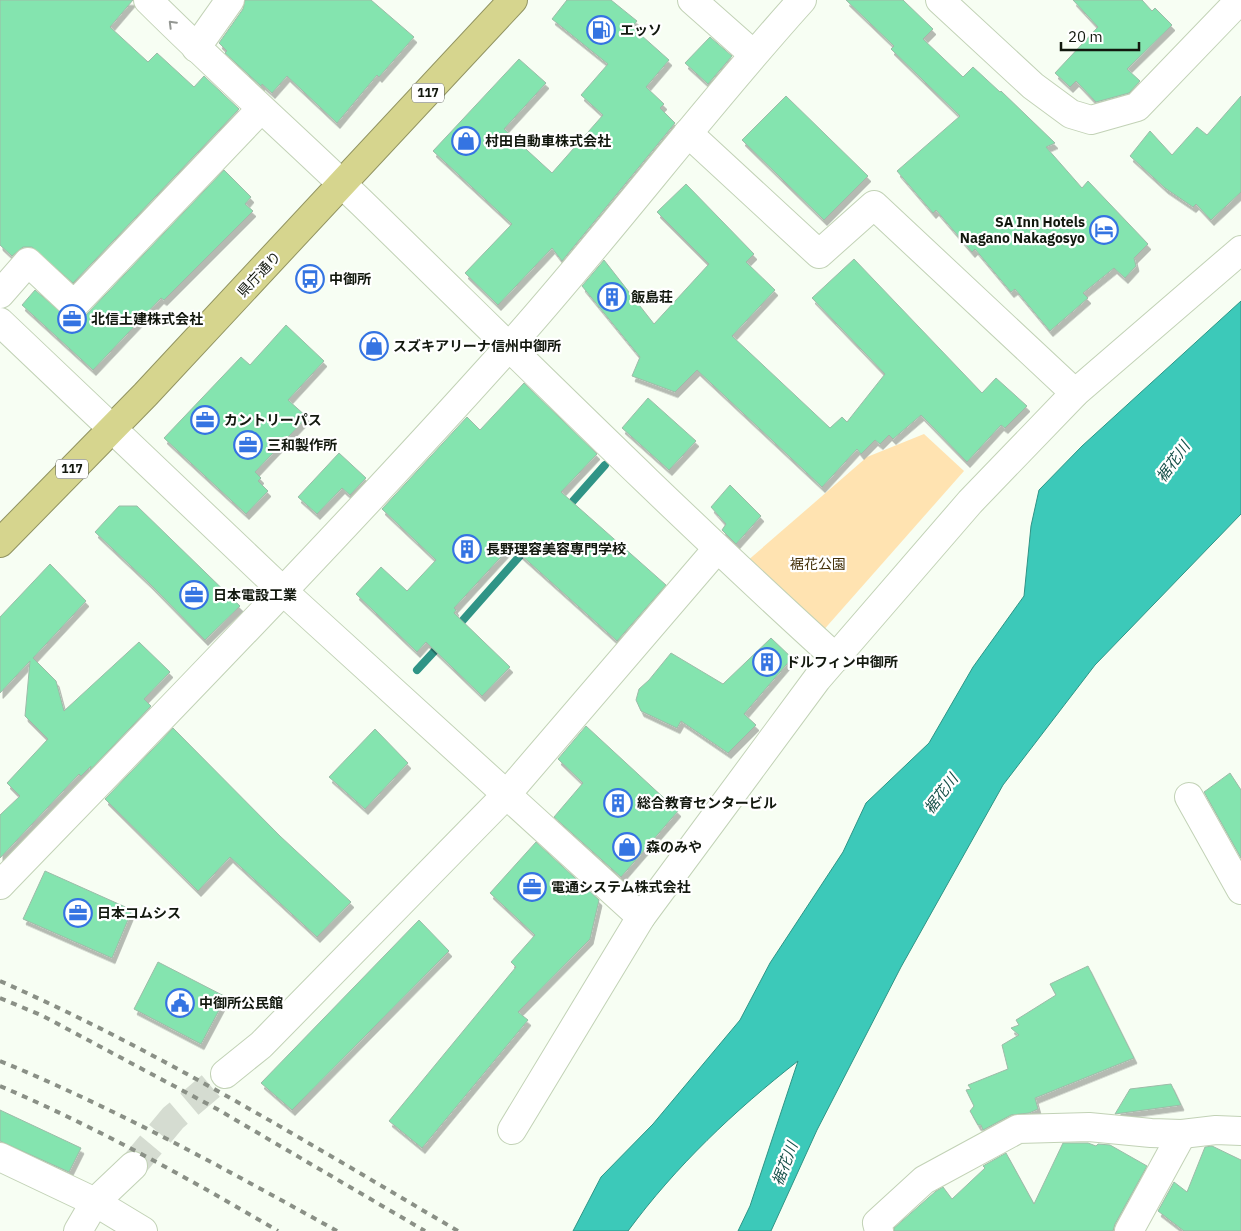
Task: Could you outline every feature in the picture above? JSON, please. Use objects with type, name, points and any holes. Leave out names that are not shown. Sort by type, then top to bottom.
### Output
[{"type":"highway","name":"県庁通り","points":[[0,543],[112,430],[343,185],[513,0]]},
{"type":"street","points":[[148,0],[196,48],[343,185],[718,549],[836,658]]},
{"type":"street","points":[[196,48],[230,0]]},
{"type":"street","points":[[692,0],[753,54]]},
{"type":"street","points":[[0,885],[284,592],[509,347],[753,54],[802,0]]},
{"type":"street","points":[[940,0],[1033,86],[1071,114],[1091,120],[1137,107],[1240,0]]},
{"type":"street","points":[[0,294],[28,262],[74,305],[261,109]]},
{"type":"street","points":[[688,133],[818,254],[874,205],[1075,393]]},
{"type":"street","points":[[512,1130],[641,917],[817,679],[970,502],[1075,393],[1231,259]]},
{"type":"street","points":[[0,322],[284,592],[641,917]]},
{"type":"street","points":[[224,1074],[261,1046],[506,795],[718,549]]},
{"type":"street","points":[[1189,797],[1241,890]]},
{"type":"street","points":[[879,1231],[877,1223],[924,1180],[1018,1130],[1089,1127],[1182,1134],[1216,1130],[1241,1131]]},
{"type":"street","points":[[1129,1231],[1182,1134]]},
{"type":"street","points":[[0,1157],[94,1202],[143,1231]]},
{"type":"street","points":[[78,1231],[94,1202],[133,1166]]},
{"type":"green space","name":"裾花公園","points":[[924,434],[964,471],[821,633],[746,562],[867,457]]},
{"type":"water","name":"裾花川","points":[[1241,301],[1241,514],[1095,665],[1003,785],[901,967],[817,1130],[771,1231],[738,1231],[750,1206],[798,1061],[707,1140],[646,1207],[628,1231],[573,1231],[601,1177],[653,1124],[740,1020],[770,963],[843,852],[866,803],[929,743],[973,667],[1024,596],[1031,526],[1039,490],[1082,446]]},
{"type":"building","points":[[0,0],[133,0],[110,27],[148,62],[157,53],[194,87],[204,76],[239,109],[73,283],[32,247],[23,247],[12,256],[0,245]]},
{"type":"building","points":[[245,0],[371,0],[414,37],[379,77],[377,75],[337,123],[287,76],[272,93],[262,84],[261,86],[225,53],[227,51],[219,43],[243,9]]},
{"type":"building","points":[[567,0],[611,0],[637,21],[632,27],[669,60],[646,87],[664,104],[660,108],[675,123],[562,261],[552,248],[498,305],[465,273],[512,224],[433,151],[519,59],[546,83],[504,129],[552,173],[603,115],[581,95],[608,64],[552,19]]},
{"type":"building","points":[[846,0],[903,0],[933,29],[923,39],[963,77],[973,67],[1055,143],[1046,147],[1082,188],[1088,181],[1148,244],[1134,258],[1136,266],[1125,278],[1114,268],[1083,293],[1088,298],[1050,331],[1015,289],[1011,292],[975,249],[972,252],[936,210],[933,213],[897,171],[960,116],[891,49],[894,46]]},
{"type":"building","points":[[1073,0],[1142,0],[1152,11],[1155,8],[1172,25],[1127,69],[1140,81],[1129,93],[1096,102],[1076,81],[1070,87],[1055,73],[1098,27]]},
{"type":"building","points":[[710,37],[732,56],[708,84],[685,63]]},
{"type":"building","points":[[786,96],[868,176],[824,220],[742,140]]},
{"type":"building","points":[[1241,96],[1241,192],[1211,220],[1196,204],[1193,207],[1165,188],[1130,156],[1150,131],[1172,155],[1197,127],[1207,135]]},
{"type":"building","points":[[224,170],[251,197],[245,204],[253,211],[164,300],[161,298],[93,370],[22,305],[35,290],[70,320],[78,320],[85,316]]},
{"type":"building","points":[[686,184],[754,254],[746,262],[775,290],[732,336],[830,428],[842,417],[847,422],[885,374],[812,298],[854,259],[982,393],[996,378],[1027,406],[1005,428],[1001,425],[967,462],[921,415],[893,439],[889,435],[880,444],[875,440],[861,454],[857,449],[822,487],[697,370],[675,392],[632,376],[640,357],[582,286],[604,260],[654,324],[709,264],[657,212]]},
{"type":"building","points":[[286,325],[324,361],[288,400],[307,417],[255,472],[261,478],[258,481],[268,491],[246,514],[164,438],[241,357],[250,365]]},
{"type":"building","points":[[524,383],[597,454],[561,492],[666,585],[617,641],[511,546],[454,608],[456,610],[454,613],[510,667],[482,696],[426,642],[417,652],[356,594],[381,567],[407,591],[436,560],[382,509],[467,417],[480,430]]},
{"type":"building","points":[[648,398],[696,441],[669,470],[622,428]]},
{"type":"building","points":[[339,453],[366,478],[350,495],[342,488],[317,514],[298,497]]},
{"type":"building","points":[[730,485],[761,516],[736,544],[722,530],[726,524],[711,507]]},
{"type":"building","points":[[119,506],[137,506],[240,606],[205,640],[95,532]]},
{"type":"building","points":[[50,564],[86,601],[33,658],[56,681],[64,711],[139,642],[170,672],[144,699],[151,706],[90,770],[91,766],[81,776],[79,774],[0,858],[0,815],[20,796],[7,783],[48,739],[25,716],[30,661],[0,693],[0,617]]},
{"type":"building","points":[[771,638],[792,658],[744,714],[756,725],[728,753],[681,721],[677,728],[641,711],[636,700],[639,689],[671,653],[723,684]]},
{"type":"building","name":"総合教育センタービル","points":[[586,726],[678,811],[621,877],[554,817],[583,783],[558,759]]},
{"type":"building","points":[[173,728],[280,836],[351,902],[317,937],[230,857],[198,891],[105,799]]},
{"type":"building","points":[[375,729],[408,763],[365,809],[329,777]]},
{"type":"building","points":[[1230,773],[1241,790],[1241,858],[1204,792]]},
{"type":"building","points":[[536,842],[599,900],[590,939],[518,1012],[528,1020],[422,1148],[389,1121],[516,967],[511,962],[535,935],[490,893]]},
{"type":"building","name":"日本コムシス","points":[[45,871],[132,910],[112,958],[23,919]]},
{"type":"building","points":[[419,920],[449,951],[292,1110],[261,1083]]},
{"type":"building","name":"中御所公民館","points":[[158,962],[226,997],[201,1044],[134,1009]]},
{"type":"building","points":[[1088,966],[1134,1058],[1035,1098],[1038,1109],[1029,1113],[1011,1115],[983,1130],[970,1111],[974,1106],[966,1090],[971,1089],[968,1085],[1008,1069],[1002,1045],[1019,1035],[1011,1028],[1019,1025],[1016,1020],[1056,995],[1050,984]]},
{"type":"building","points":[[1171,1084],[1181,1105],[1115,1114],[1130,1089]]},
{"type":"building","points":[[0,1110],[81,1148],[69,1172],[0,1141]]},
{"type":"building","points":[[1063,1143],[1088,1143],[1096,1146],[1098,1144],[1110,1145],[1147,1166],[1113,1231],[894,1231],[894,1228],[936,1191],[943,1187],[952,1199],[985,1168],[983,1166],[1006,1153],[1034,1204]]},
{"type":"building","points":[[1212,1146],[1241,1160],[1241,1231],[1184,1231],[1158,1211],[1174,1182],[1187,1192],[1205,1147]]},
{"type":"waterway","points":[[566,509],[605,465]]},
{"type":"waterway","points":[[456,628],[526,549]]},
{"type":"waterway","points":[[417,670],[441,644]]},
{"type":"tunnel","points":[[133,1166],[173,1118],[225,1074]]},
{"type":"railway","points":[[0,981],[118,1037],[232,1099],[458,1231]]},
{"type":"railway","points":[[0,998],[43,1016],[217,1109],[425,1231]]},
{"type":"railway","points":[[0,1061],[87,1099],[129,1120],[213,1163],[337,1231]]},
{"type":"railway","points":[[0,1086],[71,1118],[141,1154],[278,1231]]},
{"type":"place","name":"エッソ","points":[[601,30]]},
{"type":"place","name":"村田自動車株式会社","points":[[466,141]]},
{"type":"place","name":"SA Inn Hotels Nagano Nakagosyo","points":[[1104,230]]},
{"type":"place","name":"中御所","points":[[310,279]]},
{"type":"place","name":"飯島荘","points":[[612,297]]},
{"type":"place","name":"北信土建株式会社","points":[[72,319]]},
{"type":"place","name":"スズキアリーナ信州中御所","points":[[374,346]]},
{"type":"place","name":"カントリーパス","points":[[205,420]]},
{"type":"place","name":"三和製作所","points":[[248,445]]},
{"type":"place","name":"長野理容美容専門学校","points":[[467,549]]},
{"type":"place","name":"日本電設工業","points":[[194,595]]},
{"type":"place","name":"ドルフィン中御所","points":[[767,662]]},
{"type":"place","name":"総合教育センタービル","points":[[618,803]]},
{"type":"place","name":"森のみや","points":[[627,847]]},
{"type":"place","name":"電通システム株式会社","points":[[532,887]]},
{"type":"place","name":"日本コムシス","points":[[78,913]]},
{"type":"place","name":"中御所公民館","points":[[180,1003]]}]
